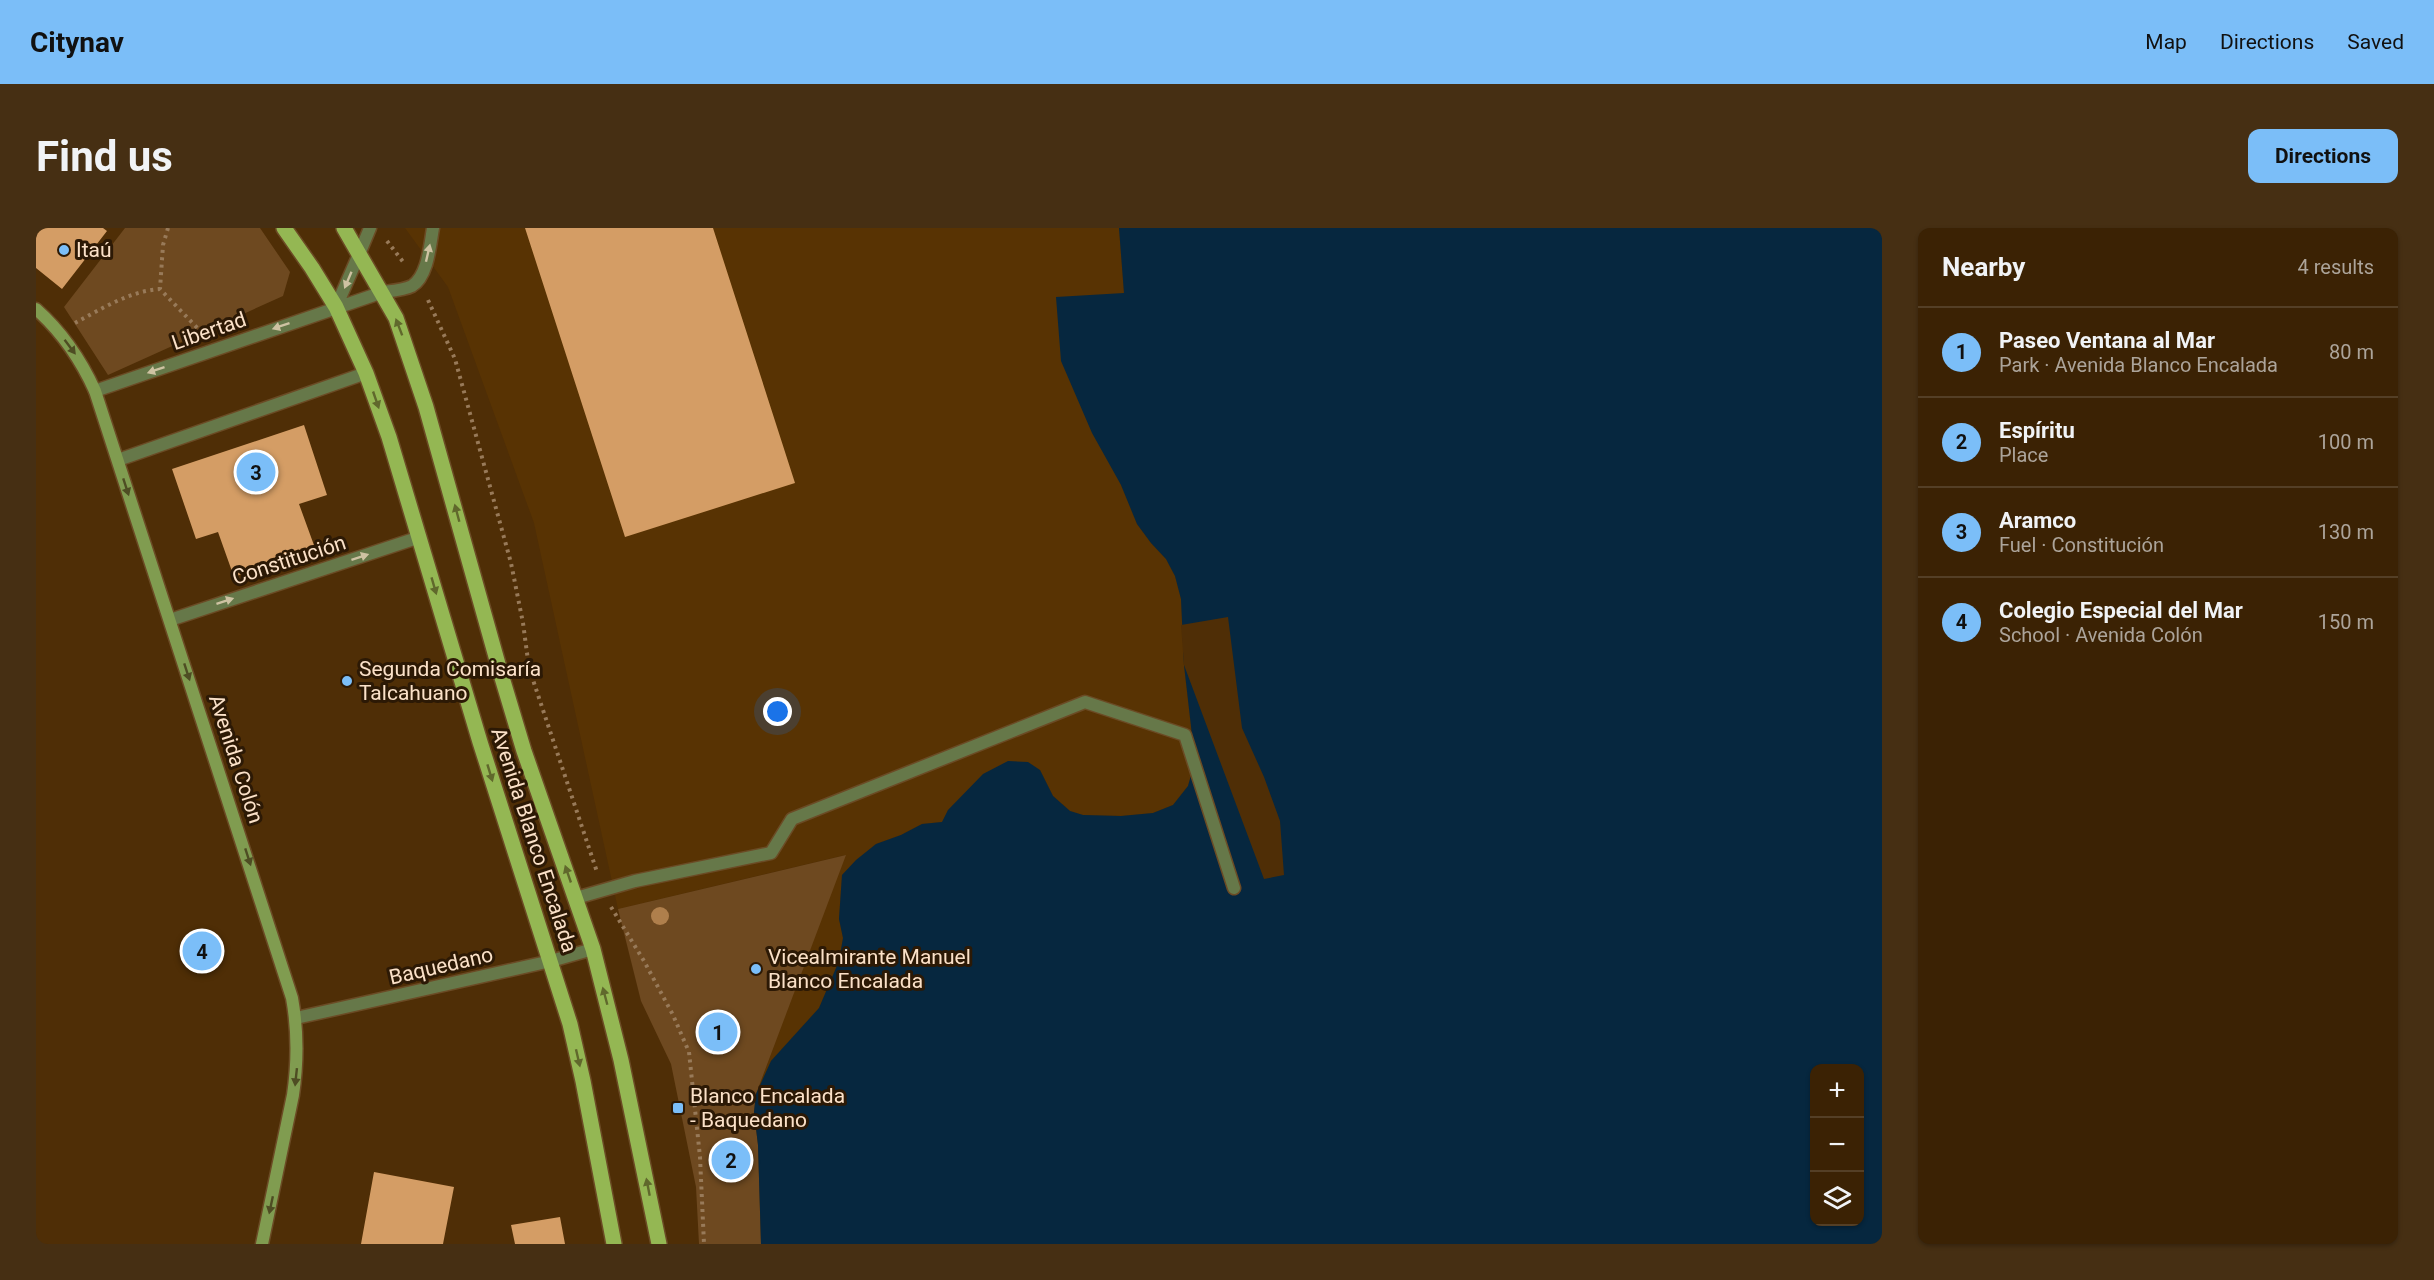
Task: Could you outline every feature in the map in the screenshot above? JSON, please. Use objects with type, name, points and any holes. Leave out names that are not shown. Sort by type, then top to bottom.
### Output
[{"type":"main road","name":"Avenida Blanco Encalada","points":[[284,228],[336,307],[366,373],[420,537],[480,742],[570,1023],[614,1244]]},
{"type":"main road","name":"Avenida Blanco Encalada","points":[[344,228],[383,292],[408,349],[426,407],[524,751],[593,949],[621,1060],[659,1244]]},
{"type":"main road","name":"Avenida Colón","points":[[36,309],[58,332],[80,361],[95,391],[286,974],[296,1018],[298,1047],[293,1095],[262,1244]]},
{"type":"street","points":[[336,307],[370,228]]},
{"type":"street","points":[[417,280],[424,268],[433,228]]},
{"type":"street","name":"Libertad","points":[[95,391],[336,307],[383,292],[411,287],[417,280]]},
{"type":"street","points":[[117,460],[366,373]]},
{"type":"street","name":"Constitución","points":[[170,620],[420,537]]},
{"type":"street","points":[[576,898],[635,881],[771,853],[792,819],[1085,702],[1185,735],[1234,888]]},
{"type":"street","name":"Baquedano","points":[[296,1018],[551,962],[593,949]]},
{"type":"path","points":[[168,228],[163,245],[160,289],[201,330],[211,351]]},
{"type":"path","points":[[384,237],[426,295],[455,359],[511,562],[529,668],[603,890],[610,907],[673,1015],[689,1052],[700,1157],[704,1244]]},
{"type":"path","points":[[58,332],[110,305],[148,290],[160,289]]},
{"type":"shaded area","points":[[125,228],[260,228],[290,272],[283,296],[108,375],[64,307]]},
{"type":"shaded area","points":[[405,228],[1119,228],[1124,293],[1121,485],[1137,524],[1166,559],[1175,576],[1181,599],[1184,665],[1195,762],[1188,786],[1173,805],[1153,813],[1121,816],[1083,815],[1070,811],[1053,796],[1040,770],[963,797],[948,810],[942,822],[922,824],[876,844],[842,875],[839,919],[843,938],[839,961],[819,1008],[771,1061],[756,1094],[845,855],[618,909],[534,523],[448,287]]},
{"type":"shaded area","points":[[846,855],[756,1094],[754,1112],[758,1145],[761,1244],[699,1244],[696,1187],[671,1064],[641,1001],[618,909]]},
{"type":"water","points":[[1119,228],[1882,228],[1882,1244],[761,1244],[758,1145],[754,1112],[756,1094],[771,1061],[819,1008],[839,961],[843,938],[839,919],[842,875],[876,844],[922,824],[942,822],[948,810],[983,774],[1008,761],[1028,762],[1040,770],[1053,796],[1070,811],[1083,815],[1121,816],[1153,813],[1173,805],[1188,786],[1195,761],[1184,665],[1181,599],[1175,576],[1166,559],[1137,524],[1121,485],[1092,433],[1061,361],[1056,297],[1124,293]]},
{"type":"pier","points":[[1228,617],[1242,728],[1264,777],[1280,821],[1284,875],[1264,879],[1184,665],[1181,625]]},
{"type":"building","name":"Itaú","points":[[36,228],[103,228],[107,231],[62,289],[36,268]]},
{"type":"building","points":[[525,228],[713,228],[795,483],[625,537]]},
{"type":"building","points":[[304,425],[327,495],[299,504],[315,548],[234,577],[218,532],[196,539],[172,469]]},
{"type":"building","points":[[374,1172],[454,1187],[443,1244],[361,1244]]},
{"type":"building","points":[[560,1217],[565,1244],[515,1244],[511,1225]]},
{"type":"place","name":"Itaú","points":[[64,250]]},
{"type":"place","name":"Aramco","points":[[256,472]]},
{"type":"place","name":"Segunda Comisaría Talcahuano","points":[[347,681]]},
{"type":"place","name":"Colegio Especial del Mar","points":[[202,951]]},
{"type":"place","name":"Vicealmirante Manuel Blanco Encalada","points":[[756,969]]},
{"type":"place","name":"Paseo Ventana al Mar","points":[[718,1032]]},
{"type":"place","name":"Blanco Encalada - Baquedano","points":[[678,1108]]},
{"type":"place","name":"Espíritu","points":[[731,1160]]}]
